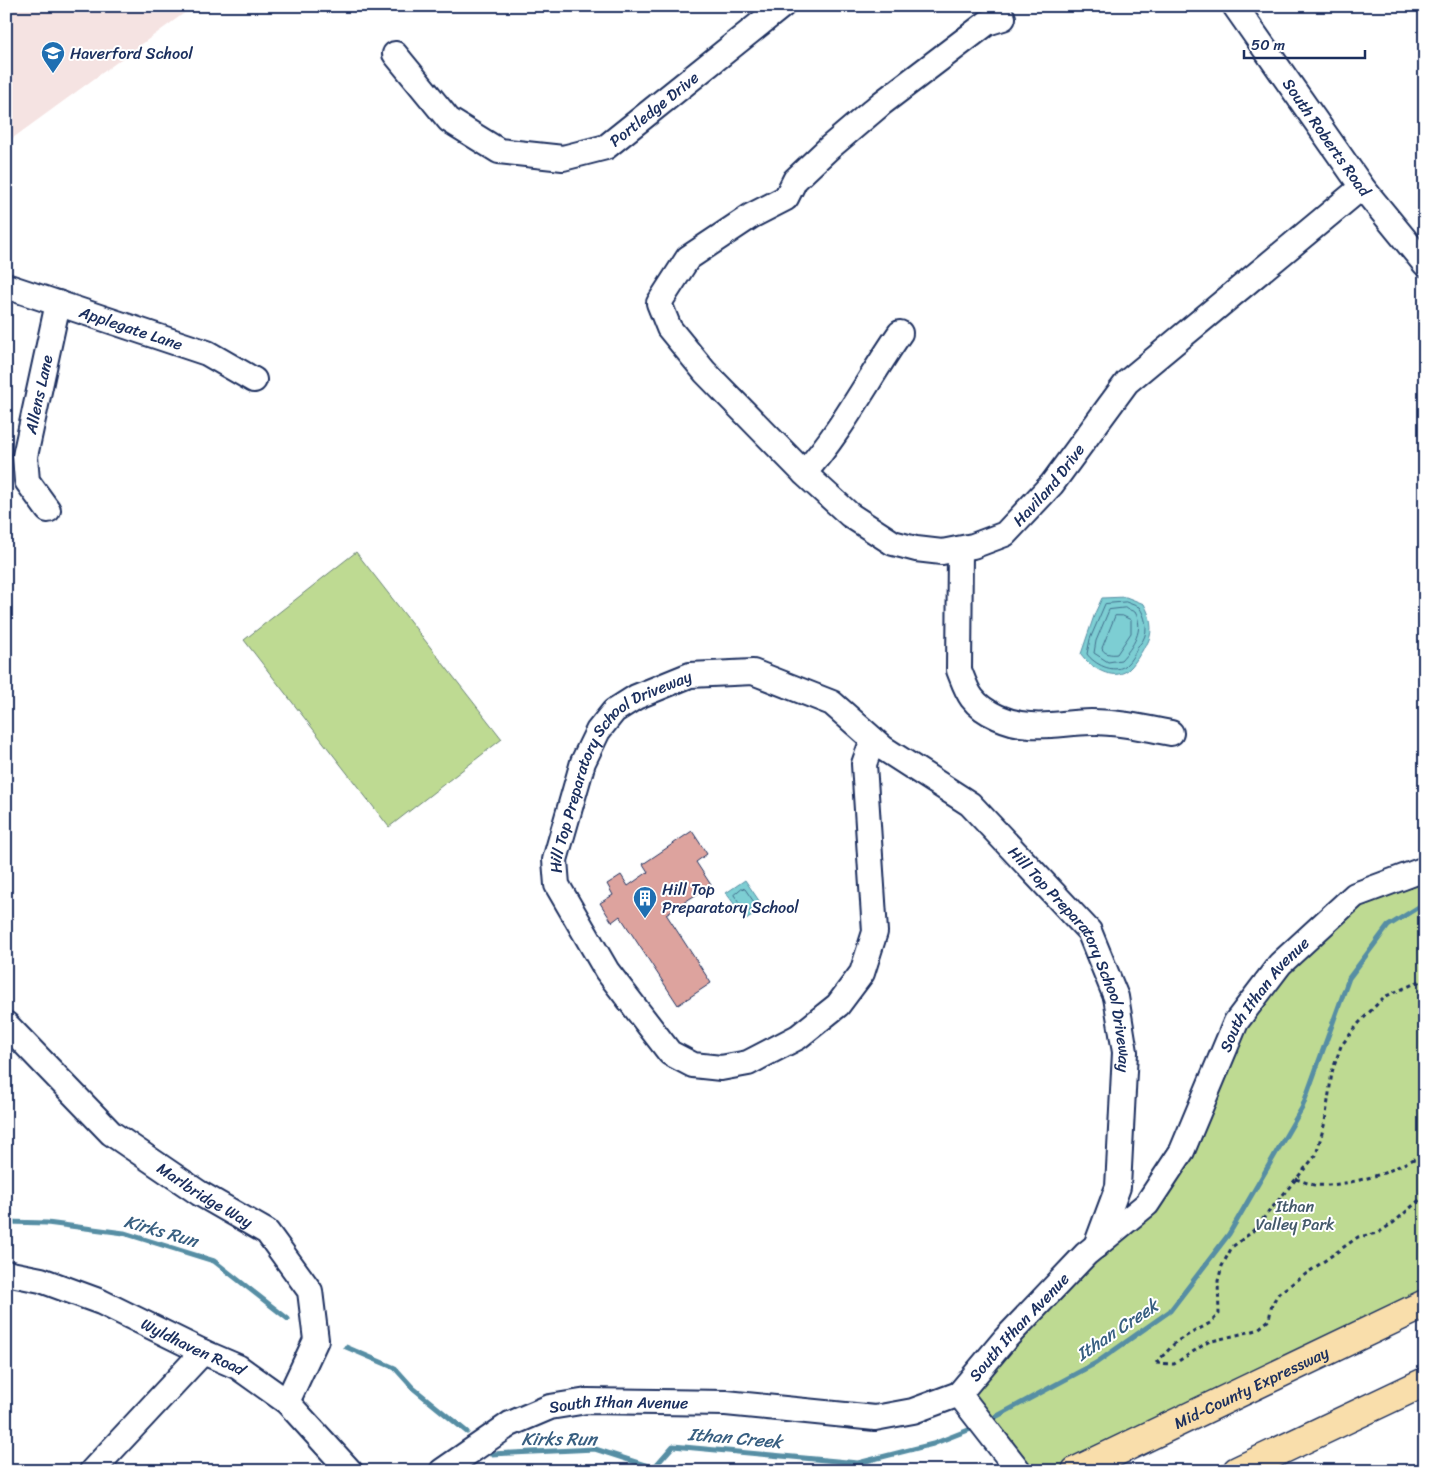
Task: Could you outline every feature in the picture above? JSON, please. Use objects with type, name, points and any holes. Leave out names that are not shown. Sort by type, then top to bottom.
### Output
[{"type":"highway","name":"Mid-County Expressway","points":[[1076,1471],[1425,1304]]},
{"type":"highway","points":[[1237,1471],[1425,1382]]},
{"type":"street","name":"Portledge Drive","points":[[395,54],[449,120],[499,151],[563,158],[606,147],[782,6]]},
{"type":"street","name":"South Roberts Road","points":[[1238,7],[1362,187],[1425,264]]},
{"type":"street","name":"Haviland Drive","points":[[1003,18],[987,23],[882,103],[795,180],[786,198],[751,216],[688,258],[659,303],[669,328],[705,372],[804,473],[850,516],[893,543],[916,549],[942,552],[973,546],[1005,534],[1052,484],[1127,382],[1362,187]]},
{"type":"street","name":"Applegate Lane","points":[[6,286],[207,353],[254,380]]},
{"type":"street","name":"Allens Lane","points":[[48,510],[27,480],[25,456],[58,303]]},
{"type":"street","points":[[804,473],[820,456],[900,333]]},
{"type":"street","points":[[960,549],[959,670],[972,699],[998,718],[1030,726],[1075,722],[1105,722],[1139,726],[1171,733]]},
{"type":"street","name":"Hill Top Preparatory School Driveway","points":[[873,739],[864,764],[875,932],[862,973],[838,1005],[798,1037],[748,1063],[721,1068],[693,1065],[670,1053],[606,971],[558,885],[555,860],[583,762],[598,731],[614,711],[636,697],[690,675],[752,672],[832,703],[873,739],[883,748],[970,804],[1088,930],[1116,997],[1125,1052],[1118,1187],[1096,1246]]},
{"type":"street","name":"South Ithan Avenue","points":[[442,1471],[510,1424],[550,1407],[587,1401],[726,1403],[875,1418],[913,1411],[959,1394],[1005,1339],[1086,1254],[1147,1204],[1182,1151],[1236,1022],[1280,964],[1355,895],[1425,869]]},
{"type":"street","name":"Marlbridge Way","points":[[6,1024],[111,1133],[199,1193],[267,1232],[310,1291],[316,1340],[286,1402]]},
{"type":"street","name":"Wyldhaven Road","points":[[6,1272],[41,1280],[101,1302],[238,1367],[286,1402],[350,1471]]},
{"type":"street","points":[[92,1471],[203,1352]]},
{"type":"street","points":[[959,1394],[1020,1471]]},
{"type":"path","points":[[1425,979],[1384,997],[1359,1023],[1341,1046],[1332,1072],[1325,1122],[1316,1155],[1252,1232],[1232,1247],[1222,1266],[1218,1281],[1219,1314],[1210,1323],[1177,1340],[1156,1363],[1174,1364],[1208,1342],[1257,1330],[1269,1320],[1272,1304],[1279,1293],[1358,1237],[1378,1233],[1393,1223],[1424,1196],[1425,1193]]},
{"type":"path","points":[[1296,1179],[1315,1185],[1376,1176],[1409,1160],[1425,1155]]},
{"type":"shaded area","name":"Haverford School","points":[[6,6],[194,6],[6,143]]},
{"type":"green space","points":[[356,552],[502,739],[389,827],[244,640]]},
{"type":"green space","name":"Ithan Valley Park","points":[[1425,869],[1425,1296],[1075,1471],[1010,1471],[959,1394],[1147,1204],[1236,1022],[1355,895]]},
{"type":"water","points":[[1126,597],[1144,604],[1148,613],[1151,633],[1136,661],[1128,670],[1122,673],[1108,674],[1090,664],[1081,654],[1102,598]]},
{"type":"water","points":[[745,880],[764,908],[746,920],[726,893]]},
{"type":"building","name":"Hill Top Preparatory School","points":[[692,831],[707,854],[696,862],[711,885],[666,914],[711,983],[678,1005],[620,916],[612,922],[600,903],[613,895],[607,884],[621,875],[628,886],[648,872],[643,864]]},
{"type":"waterway","name":"Ithan Creek","points":[[988,1421],[1096,1363],[1170,1311],[1229,1234],[1302,1108],[1349,978],[1388,926],[1425,903]]},
{"type":"waterway","name":"Kirks Run","points":[[6,1222],[47,1223],[124,1233],[214,1261],[288,1319]]},
{"type":"waterway","name":"Kirks Run","points":[[346,1347],[395,1368],[413,1388],[467,1432]]},
{"type":"waterway","name":"Ithan Creek","points":[[651,1471],[673,1446],[858,1463],[933,1444],[976,1427]]},
{"type":"waterway","name":"Kirks Run","points":[[491,1454],[595,1449],[654,1468]]},
{"type":"place","name":"Haverford School","points":[[53,74]]},
{"type":"place","name":"Hill Top Preparatory School","points":[[645,919]]}]
